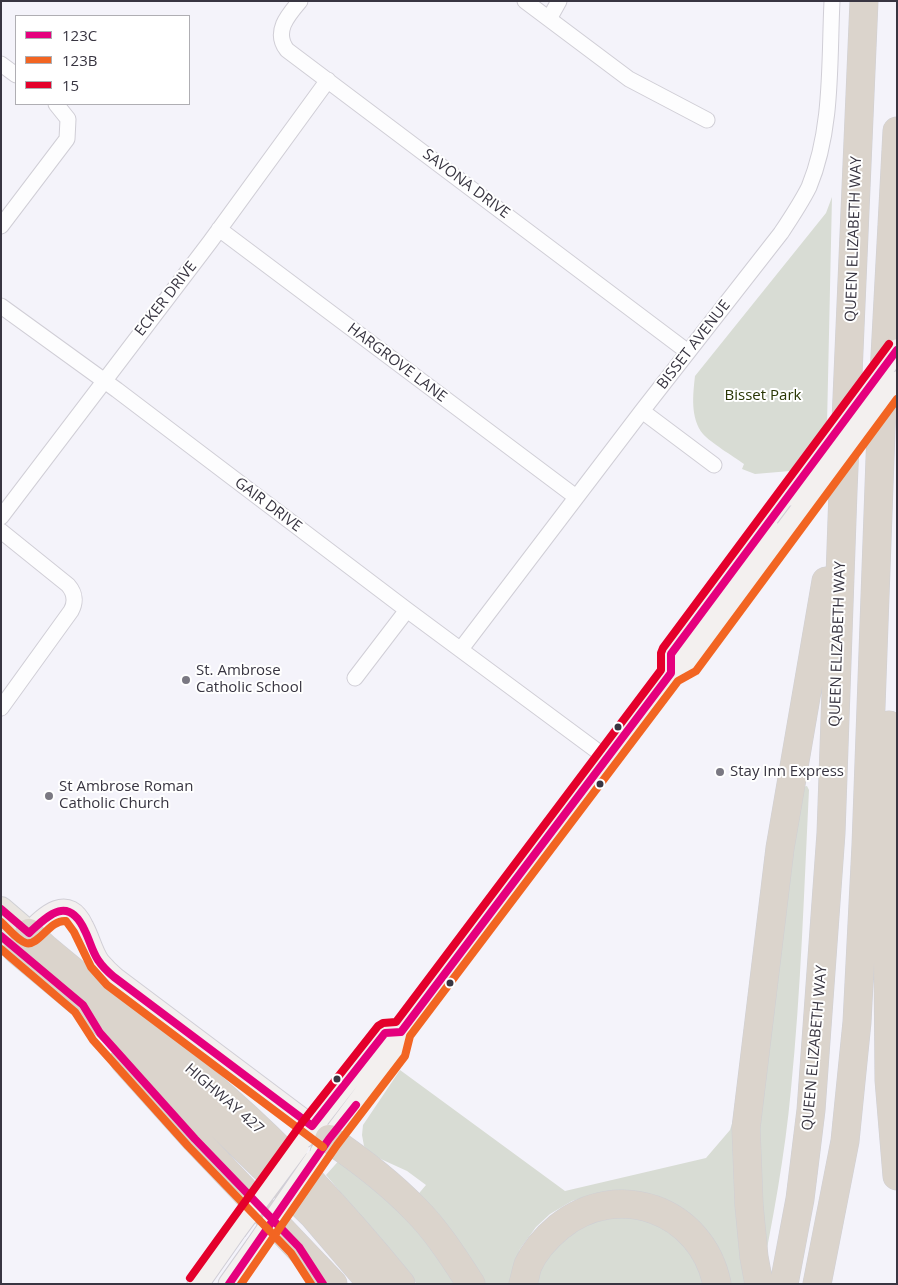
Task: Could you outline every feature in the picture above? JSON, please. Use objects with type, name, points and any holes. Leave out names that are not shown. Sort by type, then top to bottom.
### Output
[{"type":"highway","name":"QUEEN ELIZABETH WAY","points":[[784,1284],[800,1199],[813,1081],[831,833],[843,491],[864,1]]},
{"type":"highway","points":[[817,1284],[845,1141],[857,1022],[866,845],[882,430],[897,131]]},
{"type":"highway","points":[[882,430],[895,488],[887,847],[889,1080],[897,1176]]},
{"type":"highway","points":[[759,1284],[754,1257],[749,1205],[746,1128],[780,848],[843,491]]},
{"type":"highway","name":"HIGHWAY 427","points":[[23,942],[83,1005],[217,1122],[313,1215],[372,1284]]},
{"type":"highway","name":"HIGHWAY 427","points":[[23,942],[227,1100],[279,1149],[348,1222],[401,1284]]},
{"type":"highway","points":[[83,1005],[100,1033],[194,1138],[333,1284]]},
{"type":"highway","points":[[319,1142],[383,1178],[417,1210],[444,1243],[471,1284]]},
{"type":"highway","points":[[523,1284],[528,1265],[538,1248],[551,1234],[570,1218],[608,1204],[627,1204],[648,1208],[670,1216],[686,1228],[700,1243],[710,1259],[718,1284]]},
{"type":"highway","points":[[299,1247],[323,1284]]},
{"type":"main road","points":[[671,673],[671,654],[897,350]]},
{"type":"main road","points":[[228,1284],[256,1246],[319,1142],[397,1050],[401,1032],[671,673],[688,664],[897,382]]},
{"type":"main road","points":[[1,909],[23,942],[45,917],[57,910],[73,913],[83,925],[100,962],[116,979],[319,1142]]},
{"type":"main road","points":[[198,1284],[298,1147],[319,1142]]},
{"type":"street","name":"SAVONA DRIVE","points":[[300,1],[282,27],[284,46],[688,352]]},
{"type":"street","points":[[525,1],[629,79],[707,120]]},
{"type":"street","points":[[548,19],[559,1]]},
{"type":"street","name":"BISSET AVENUE","points":[[461,650],[796,211],[808,187],[823,143],[827,109],[832,1]]},
{"type":"street","points":[[1,64],[15,74]]},
{"type":"street","name":"ECKER DRIVE","points":[[1,517],[219,229],[328,80]]},
{"type":"street","points":[[1,226],[68,139],[68,120],[57,105]]},
{"type":"street","name":"HARGROVE LANE","points":[[219,229],[576,497]]},
{"type":"street","name":"GAIR DRIVE","points":[[1,306],[608,759]]},
{"type":"street","points":[[642,411],[714,466]]},
{"type":"street","points":[[1,531],[68,585],[74,600],[71,611],[1,708]]},
{"type":"street","points":[[355,678],[407,610]]},
{"type":"green space","name":"Bisset Park","points":[[832,197],[827,425],[790,471],[755,474],[742,469],[744,464],[711,441],[699,428],[693,406],[695,376],[826,213]]},
{"type":"green space","points":[[807,786],[809,790],[802,940],[791,1089],[778,1187],[760,1284],[728,1284],[723,1262],[621,1192],[594,1194],[572,1201],[550,1214],[536,1227],[520,1249],[511,1284],[480,1284],[415,1198],[426,1185],[407,1171],[372,1155],[364,1146],[363,1125],[400,1070],[565,1191],[706,1158],[730,1130],[766,1016],[802,787]]},
{"type":"green space","points":[[342,1157],[387,1199],[426,1241],[457,1284],[417,1284],[326,1175]]},
{"type":"green space","points":[[607,1212],[674,1228],[710,1284],[533,1284],[555,1241]]},
{"type":"transit line","name":"15","points":[[190,1278],[304,1120],[378,1026],[383,1023],[396,1022],[661,670],[661,653],[663,648],[889,344]]},
{"type":"transit line","name":"123C","points":[[1,909],[29,933],[52,914],[59,911],[66,911],[72,914],[79,920],[98,960],[112,975],[312,1126],[385,1033],[401,1032],[671,673],[671,654],[897,350]]},
{"type":"transit line","name":"123B","points":[[241,1284],[337,1145],[405,1056],[410,1036],[678,681],[696,671],[897,399]]},
{"type":"transit line","name":"123B","points":[[1,922],[19,939],[26,943],[31,943],[55,924],[66,921],[74,932],[91,967],[107,985],[323,1147]]},
{"type":"transit line","name":"123C","points":[[1,936],[83,1005],[100,1033],[195,1139],[299,1247],[323,1284]]},
{"type":"transit line","name":"123B","points":[[1,949],[75,1012],[93,1040],[188,1146],[291,1253],[311,1284]]},
{"type":"transit line","name":"123C","points":[[229,1284],[329,1139],[356,1105]]},
{"type":"place","name":"St. Ambrose Catholic School","points":[[186,680]]},
{"type":"place","name":"Stay Inn Express","points":[[720,772]]},
{"type":"place","name":"St Ambrose Roman Catholic Church","points":[[49,796]]}]
